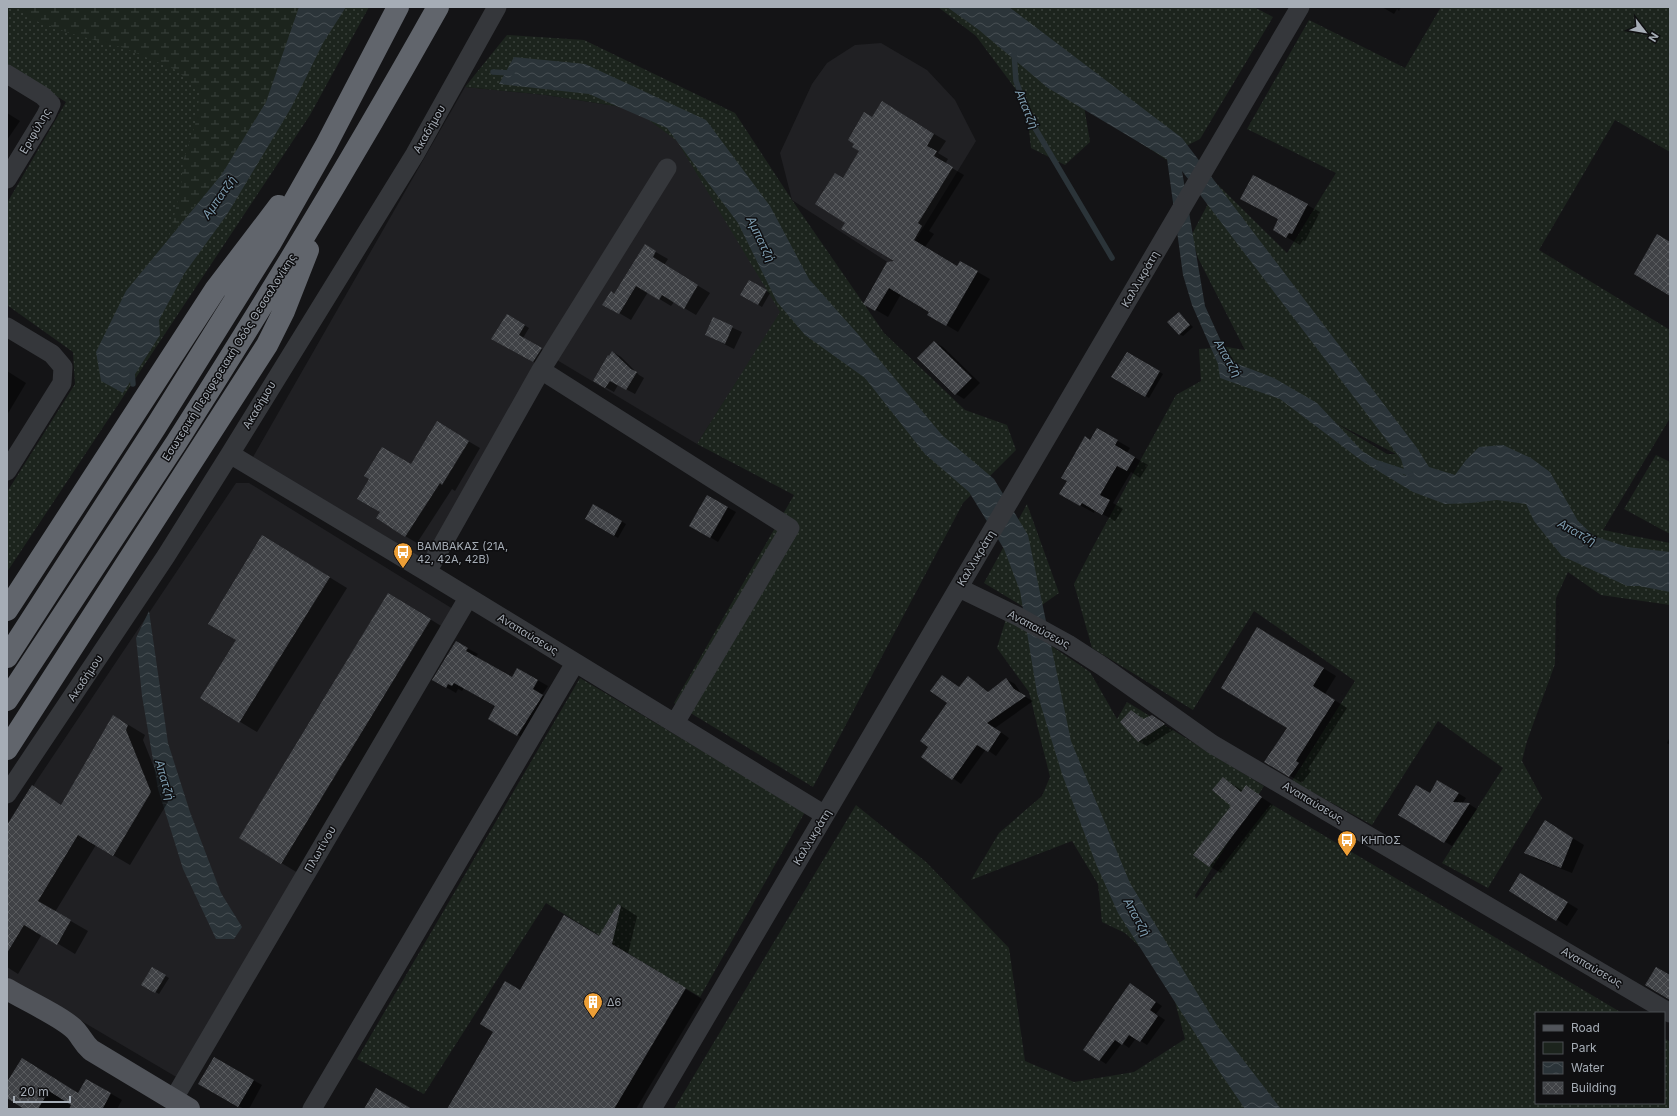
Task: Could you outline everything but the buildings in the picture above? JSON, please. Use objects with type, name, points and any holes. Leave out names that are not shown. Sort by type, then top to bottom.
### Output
[{"type":"highway","points":[[7,657],[204,350],[270,244],[326,147],[398,7]]},
{"type":"highway","name":"Εσωτερική Περιφερειακή Οδός Θεσσαλονίκης","points":[[7,700],[176,443],[329,195],[438,7]]},
{"type":"highway","points":[[7,610],[215,290],[326,147]]},
{"type":"highway","points":[[7,749],[267,345],[284,310],[329,195]]},
{"type":"main road","points":[[7,989],[63,1021],[76,1031],[84,1044],[91,1050],[181,1104]]},
{"type":"street","name":"Ακαδήμου","points":[[7,794],[166,556],[230,454],[415,154],[497,7]]},
{"type":"street","name":"Καλλικράτη","points":[[652,1109],[1300,7]]},
{"type":"street","name":"Εριφύλης","points":[[7,74],[43,96],[51,104],[46,115],[7,179]]},
{"type":"street","points":[[427,572],[541,370],[667,168]]},
{"type":"street","points":[[7,327],[52,354],[63,367],[62,383],[7,471]]},
{"type":"street","points":[[541,370],[790,528],[675,724]]},
{"type":"street","name":"Αναπαύσεως","points":[[230,454],[826,815]]},
{"type":"street","name":"Αναπαύσεως","points":[[959,588],[1019,617],[1068,644],[1102,666],[1212,744],[1670,1013]]},
{"type":"street","name":"Πλωτίνου","points":[[181,1104],[468,598]]},
{"type":"street","points":[[312,1109],[575,663]]},
{"type":"shaded area","points":[[881,43],[927,70],[955,100],[976,141],[898,269],[792,200],[780,153],[812,84],[827,63],[855,45]]},
{"type":"shaded area","points":[[465,87],[546,95],[634,109],[677,140],[781,312],[697,444],[542,351],[425,560],[253,457]]},
{"type":"shaded area","points":[[236,483],[249,483],[453,609],[178,1078],[7,977],[7,829],[37,780]]},
{"type":"green space","points":[[7,7],[369,7],[310,115],[7,572],[7,492],[75,384],[73,352],[7,305],[7,203],[66,102],[7,66]]},
{"type":"green space","points":[[18,7],[299,7],[266,102],[222,174],[169,237],[181,187],[183,161],[196,122],[200,91],[176,70],[124,48],[69,33],[36,21]]},
{"type":"green space","points":[[938,7],[1254,7],[1273,17],[1200,139],[1186,146],[1176,166],[1084,106],[1090,142],[1065,165],[1031,148],[1026,103],[976,36]]},
{"type":"green space","points":[[1441,7],[1670,7],[1670,152],[1615,120],[1539,250],[1670,330],[1670,418],[1603,530],[1670,543],[1670,605],[1601,595],[1568,572],[1556,598],[1555,664],[1527,741],[1522,761],[1542,798],[1488,888],[1442,863],[1503,768],[1438,721],[1372,825],[1292,781],[1355,681],[1254,611],[1193,710],[1092,648],[1074,584],[1176,395],[1201,381],[1199,349],[1227,347],[1245,350],[1198,258],[1191,236],[1218,185],[1287,253],[1336,173],[1247,129],[1309,20],[1405,68]],"holes":[[[1334,422],[1396,454],[1387,454]]]},
{"type":"green space","points":[[507,35],[584,40],[735,113],[792,200],[884,333],[965,410],[1007,425],[1016,450],[963,503],[813,787],[674,703],[794,495],[697,444],[780,312],[677,141],[634,109],[546,95],[465,87]]},
{"type":"green space","points":[[1656,455],[1670,462],[1670,534],[1624,509]]},
{"type":"green space","points":[[1027,504],[1059,593],[1032,612],[984,583]]},
{"type":"green space","points":[[1007,616],[1090,672],[1117,719],[1127,702],[1264,786],[1195,895],[1196,899],[1271,804],[1620,1012],[1535,1012],[1535,1104],[1665,1104],[1665,1039],[1670,1042],[1670,1109],[674,1109],[856,805],[926,862],[1009,948],[1025,1061],[1074,1082],[1134,1072],[1185,1039],[1167,972],[1125,933],[1102,922],[1098,884],[1072,841],[971,880],[999,833],[1042,796],[1050,777],[1029,692],[997,648]]},
{"type":"green space","points":[[580,678],[805,812],[700,997],[546,903],[424,1094],[357,1059]]},
{"type":"water","points":[[299,7],[346,7],[323,43],[291,108],[228,213],[184,274],[159,320],[160,335],[123,393],[101,381],[96,352],[126,291],[222,174],[266,102]]},
{"type":"water","points":[[947,7],[1009,7],[1182,138],[1417,448],[1429,467],[1455,475],[1466,460],[1479,447],[1503,445],[1531,458],[1550,472],[1578,521],[1594,536],[1627,547],[1670,552],[1670,592],[1639,586],[1627,586],[1562,556],[1534,521],[1526,504],[1497,500],[1445,504],[1413,492],[1362,461],[1280,399],[1220,378],[1218,364],[1192,305],[1183,275],[1167,159],[1048,88],[979,30]],"holes":[[[1182,171],[1401,459],[1406,476],[1362,451],[1317,403],[1274,378],[1230,361],[1205,306]]]},
{"type":"water","points":[[514,57],[585,64],[706,120],[770,206],[809,279],[857,333],[942,435],[994,479],[1028,535],[1071,741],[1130,883],[1218,1027],[1281,1109],[1245,1109],[1118,913],[1096,864],[1062,774],[1037,693],[1020,591],[1004,549],[969,492],[925,454],[865,378],[805,335],[777,302],[738,223],[667,128],[589,94],[499,84]]},
{"type":"water","points":[[149,611],[168,743],[190,812],[221,893],[242,927],[234,939],[216,939],[183,869],[158,789],[142,696],[136,638]]},
{"type":"waterway","name":"Απατζή","points":[[1014,53],[1016,81],[1032,123],[1112,258]]},
{"type":"waterway","name":"Αμπατζή","points":[[493,72],[512,73]]},
{"type":"waterway","name":"Αμπατζή","points":[[132,372],[133,384]]},
{"type":"waterway","name":"Απατζή","points":[[1378,463],[1411,474]]},
{"type":"place","name":"ΒΑΜΒΑΚΑΣ (21Α, 42, 42Α, 42Β)","points":[[403,569]]},
{"type":"place","name":"ΚΗΠΟΣ","points":[[1347,857]]},
{"type":"place","name":"Δ6","points":[[593,1019]]}]
